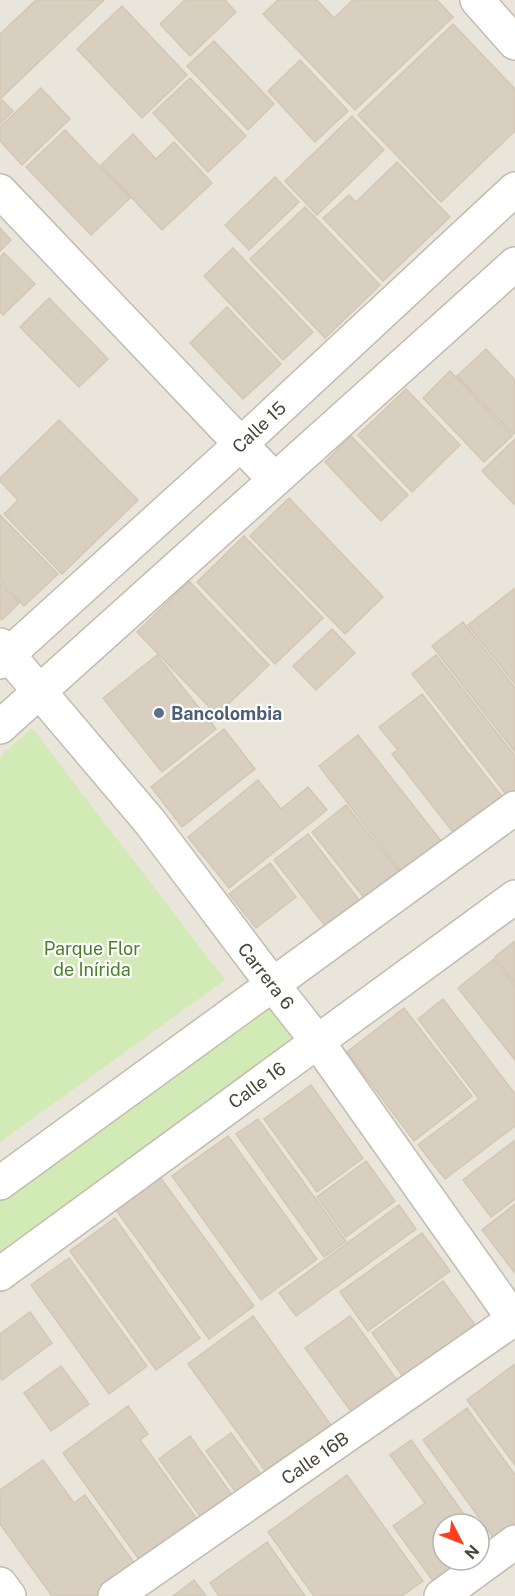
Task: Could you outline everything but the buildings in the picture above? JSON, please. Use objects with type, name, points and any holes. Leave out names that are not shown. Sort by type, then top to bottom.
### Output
[{"type":"street","points":[[477,0],[515,43]]},
{"type":"street","name":"Calle 15","points":[[3,654],[242,443],[515,189]]},
{"type":"street","points":[[0,191],[275,480]]},
{"type":"street","points":[[0,727],[515,264]]},
{"type":"street","name":"Carrera 6","points":[[3,654],[40,691],[150,822],[317,1041],[514,1320]]},
{"type":"street","points":[[0,1183],[515,808]]},
{"type":"street","name":"Calle 16","points":[[0,1274],[515,897]]},
{"type":"street","name":"Calle 16B","points":[[115,1596],[514,1320]]},
{"type":"street","points":[[441,1596],[515,1542]]},
{"type":"street","points":[[0,1584],[9,1596]]},
{"type":"shaded area","points":[[0,0],[515,0],[515,1596],[0,1596]]},
{"type":"green space","name":"Parque Flor de Inírida","points":[[32,728],[225,980],[0,1142],[0,757]]},
{"type":"green space","points":[[273,993],[311,1040],[0,1267],[0,1190]]},
{"type":"place","name":"Bancolombia","points":[[159,713]]}]
